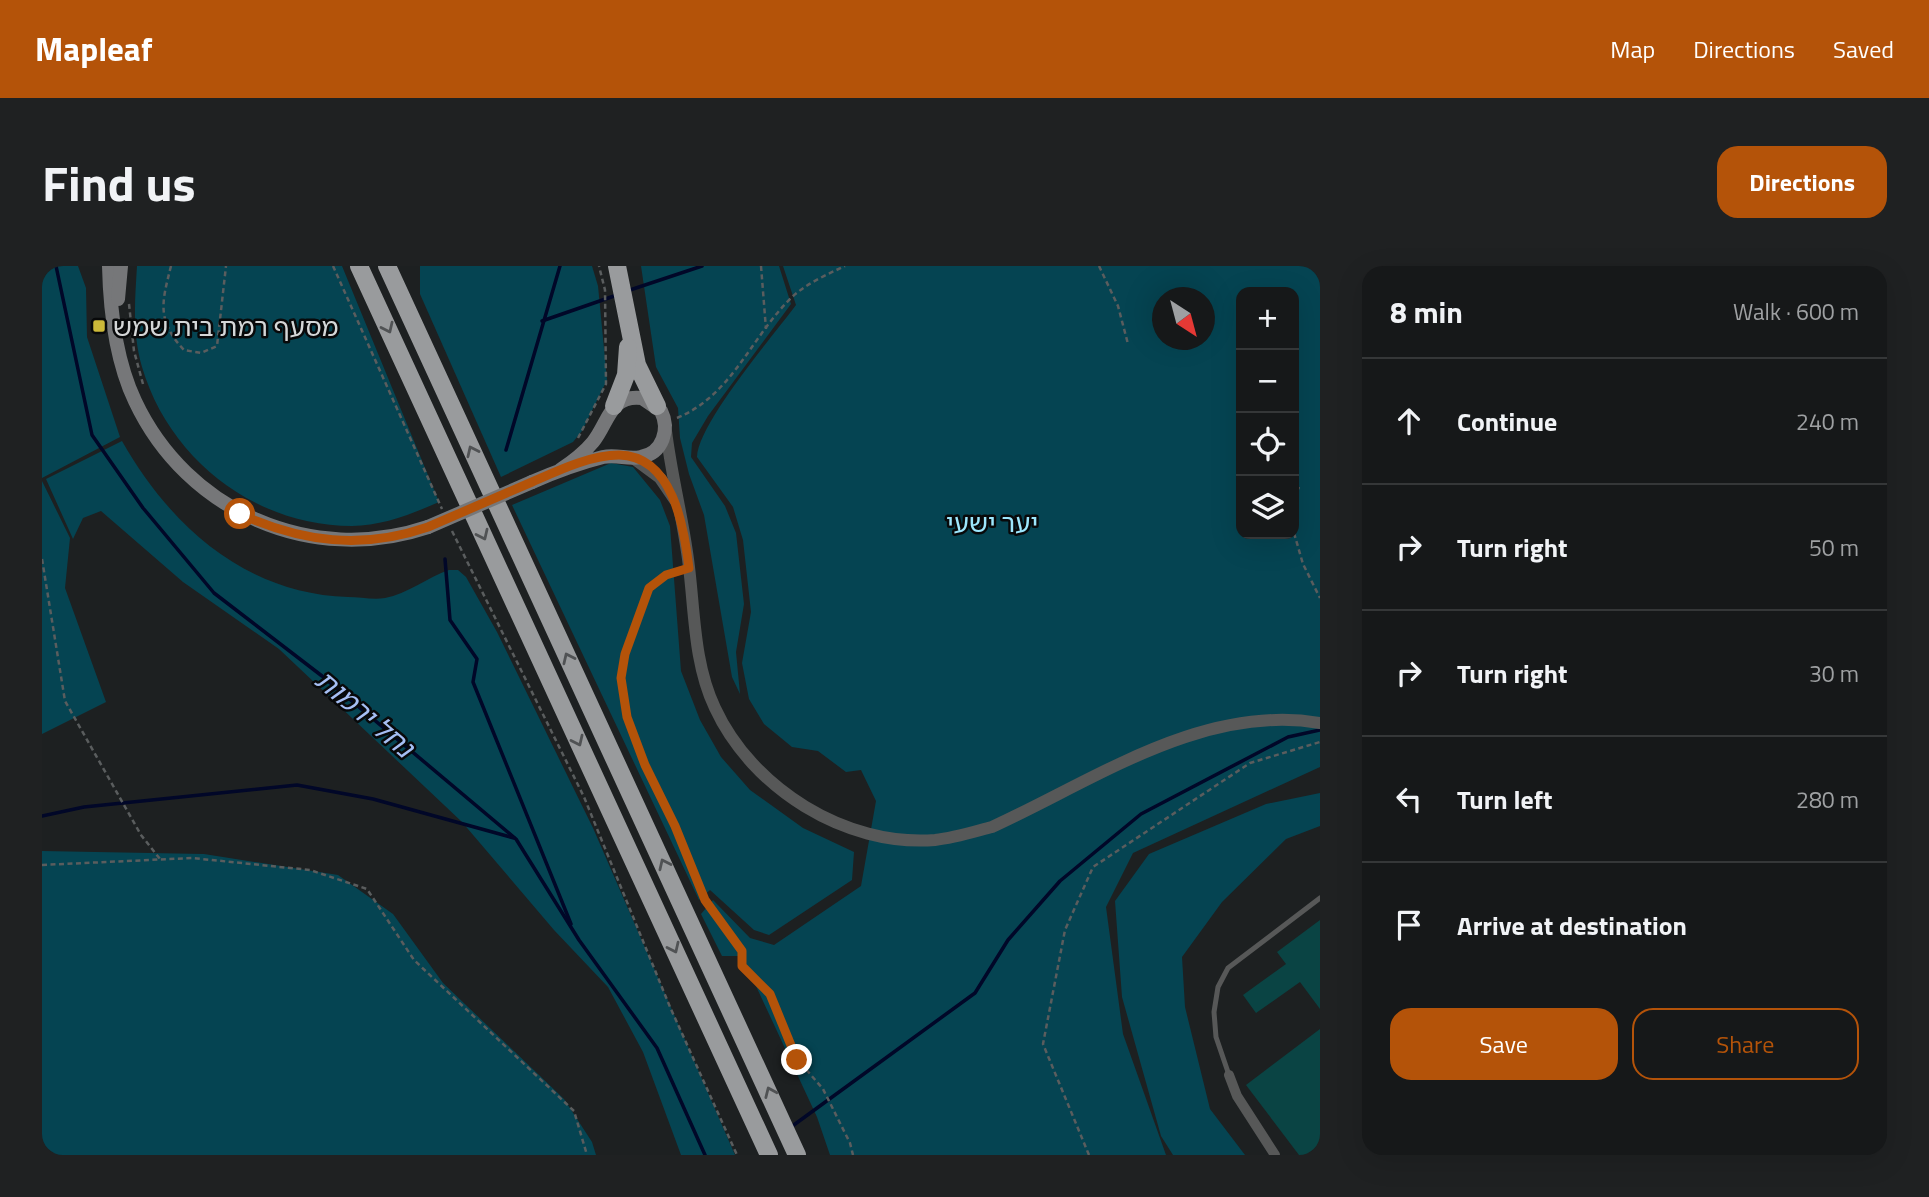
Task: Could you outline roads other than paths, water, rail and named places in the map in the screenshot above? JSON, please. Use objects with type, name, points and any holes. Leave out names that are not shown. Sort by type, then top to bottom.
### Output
[{"type":"highway","points":[[359,266],[769,1155]]},
{"type":"highway","points":[[387,266],[797,1155]]},
{"type":"highway","points":[[397,291],[400,266]]},
{"type":"highway","points":[[617,266],[641,376],[663,419]]},
{"type":"highway","points":[[610,414],[626,375],[629,330]]},
{"type":"main road","points":[[103,266],[118,342],[134,399],[161,444],[204,488],[240,514],[290,534],[339,542],[386,538],[428,527],[560,470],[654,452],[661,443],[663,419],[635,397],[610,414],[590,445],[560,470]]},
{"type":"main road","points":[[109,266],[112,307]]},
{"type":"main road","points":[[118,342],[121,266]]},
{"type":"main road","points":[[610,414],[609,443],[628,456]]},
{"type":"street","points":[[663,419],[689,568],[702,674],[714,707],[729,734],[758,770],[790,796],[833,821],[860,832],[922,840],[965,835],[992,827],[1175,740],[1220,727],[1266,721],[1320,723]]},
{"type":"street","points":[[628,456],[660,478],[672,493],[680,514]]},
{"type":"street","points":[[1229,1074],[1237,1097],[1275,1155]]},
{"type":"lane","points":[[1229,1074],[1216,1037],[1214,1012],[1218,987],[1228,968],[1320,898]]},
{"type":"waterway","name":"נחל ירמות","points":[[56,266],[92,435],[143,508],[214,593],[322,676],[516,839],[579,940],[657,1048],[705,1155]]},
{"type":"waterway","points":[[506,450],[560,266]]},
{"type":"waterway","points":[[627,291],[702,266]]},
{"type":"waterway","points":[[542,321],[617,295]]},
{"type":"waterway","points":[[445,559],[450,620],[477,659],[473,682],[571,924]]},
{"type":"waterway","points":[[791,1127],[975,993],[1008,940],[1060,881],[1141,814],[1288,737],[1320,730]]},
{"type":"waterway","points":[[42,816],[84,807],[297,785],[373,799],[514,838]]},
{"type":"place","name":"מסעף רמת בית שמש","points":[[99,326]]},
{"type":"park label","name":"יער ישעי","points":[[992,522]]}]
